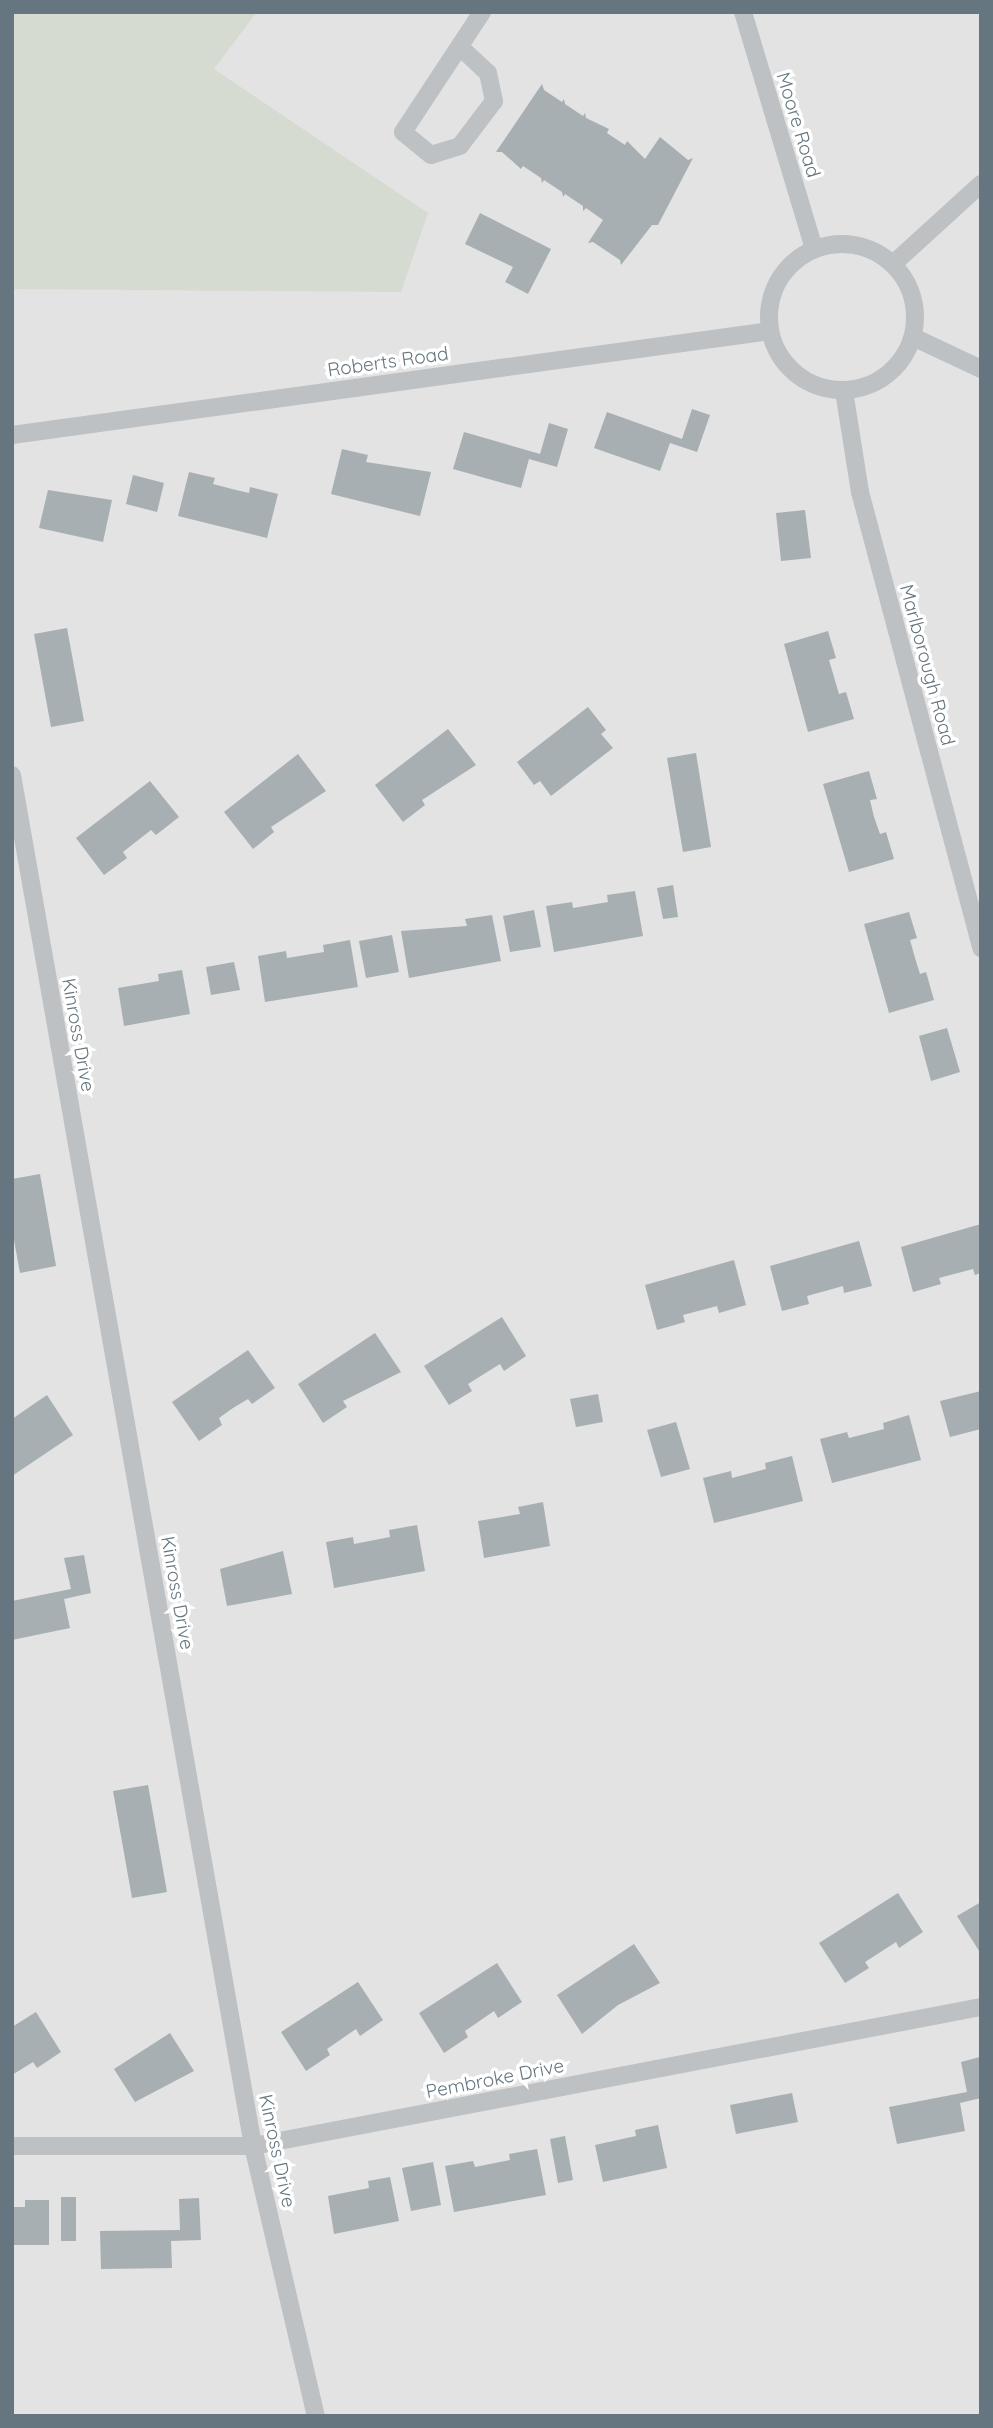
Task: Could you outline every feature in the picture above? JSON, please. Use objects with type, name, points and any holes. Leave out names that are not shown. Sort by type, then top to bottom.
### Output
[{"type":"lane","points":[[460,47],[488,73],[494,101],[460,146],[431,155],[403,132],[482,12]]},
{"type":"lane","name":"Moore Road","points":[[743,12],[814,250]]},
{"type":"lane","points":[[893,264],[981,184]]},
{"type":"lane","points":[[856,245],[893,264],[913,298],[913,337],[904,358],[888,375],[867,386],[844,391],[824,388],[789,368],[770,331],[770,306],[778,282],[793,263],[814,250],[856,245]]},
{"type":"lane","name":"Roberts Road","points":[[12,435],[770,331]]},
{"type":"lane","points":[[913,337],[981,369]]},
{"type":"lane","name":"Marlborough Road","points":[[844,391],[860,492],[981,948]]},
{"type":"lane","name":"Kinross Drive","points":[[12,775],[253,2146],[316,2416]]},
{"type":"lane","name":"Pembroke Drive","points":[[12,2146],[253,2146],[981,2007]]},
{"type":"shaded area","points":[[12,12],[981,12],[981,2416],[12,2416]]},
{"type":"shaded area","points":[[12,12],[257,12],[214,69],[428,213],[401,292],[12,289]]},
{"type":"building","points":[[542,84],[544,90],[562,102],[564,99],[565,104],[583,116],[585,113],[586,118],[609,129],[607,133],[625,145],[627,141],[645,159],[660,137],[688,160],[693,158],[658,225],[652,225],[621,265],[620,260],[593,242],[588,243],[603,220],[586,208],[583,211],[583,206],[565,194],[563,197],[562,192],[544,180],[542,183],[541,178],[523,166],[521,169],[502,152],[496,152]]},
{"type":"building","points":[[480,213],[551,249],[528,294],[505,282],[513,267],[465,244]]},
{"type":"building","points":[[692,409],[710,415],[697,452],[670,443],[660,471],[594,448],[607,412],[682,439]]},
{"type":"building","points":[[549,423],[568,429],[557,467],[529,459],[521,488],[453,469],[464,432],[540,454]]},
{"type":"building","points":[[342,449],[368,455],[366,462],[431,472],[420,516],[331,494]]},
{"type":"building","points":[[189,472],[215,478],[213,484],[232,489],[249,493],[250,487],[278,494],[267,538],[178,516]]},
{"type":"building","points":[[133,475],[164,483],[157,512],[126,504]]},
{"type":"building","points":[[48,490],[112,500],[103,542],[39,528]]},
{"type":"building","points":[[805,510],[811,558],[781,561],[776,513]]},
{"type":"building","points":[[67,628],[84,721],[51,727],[34,634]]},
{"type":"building","points":[[828,631],[836,658],[829,660],[839,694],[846,692],[854,719],[808,732],[784,644]]},
{"type":"building","points":[[588,707],[606,730],[601,734],[613,748],[551,796],[540,781],[534,785],[517,762]]},
{"type":"building","points":[[448,729],[476,765],[422,800],[425,805],[403,822],[375,785]]},
{"type":"building","points":[[696,753],[711,847],[683,852],[667,758]]},
{"type":"building","points":[[298,754],[326,791],[271,827],[274,832],[253,849],[224,812]]},
{"type":"building","points":[[869,771],[877,799],[870,800],[874,817],[880,834],[886,832],[894,859],[849,872],[823,784]]},
{"type":"building","points":[[150,781],[179,817],[156,835],[151,830],[123,852],[127,858],[104,875],[76,838]]},
{"type":"building","points":[[673,885],[678,917],[663,919],[657,888]]},
{"type":"building","points":[[635,891],[643,936],[554,952],[546,906],[572,902],[573,908],[608,902],[607,895]]},
{"type":"building","points":[[534,910],[541,947],[510,952],[503,916]]},
{"type":"building","points":[[909,912],[917,938],[910,940],[915,958],[920,974],[926,972],[934,1000],[889,1013],[864,924]]},
{"type":"building","points":[[492,915],[501,961],[409,978],[401,931],[467,926],[465,919]]},
{"type":"building","points":[[392,935],[399,972],[366,978],[359,941]]},
{"type":"building","points":[[350,940],[358,987],[265,1002],[258,956],[286,951],[287,958],[324,952],[323,945]]},
{"type":"building","points":[[234,962],[240,990],[211,995],[206,967]]},
{"type":"building","points":[[182,970],[190,1014],[124,1026],[118,988],[159,981],[158,974]]},
{"type":"building","points":[[947,1028],[960,1072],[931,1081],[919,1036]]},
{"type":"building","points":[[40,1174],[56,1266],[20,1273],[12,1229],[12,1179]]},
{"type":"building","points":[[981,1224],[981,1273],[975,1275],[973,1269],[939,1278],[941,1284],[913,1292],[901,1247]]},
{"type":"building","points":[[859,1241],[872,1286],[844,1293],[843,1286],[807,1296],[809,1304],[782,1311],[770,1266]]},
{"type":"building","points":[[734,1260],[746,1305],[719,1313],[717,1306],[683,1315],[685,1322],[657,1330],[645,1285]]},
{"type":"building","points":[[502,1317],[526,1356],[504,1371],[500,1364],[468,1384],[472,1391],[449,1405],[424,1366]]},
{"type":"building","points":[[375,1333],[401,1372],[343,1401],[347,1407],[323,1423],[298,1384]]},
{"type":"building","points":[[248,1350],[275,1388],[252,1404],[248,1399],[233,1408],[219,1418],[222,1425],[199,1441],[172,1402]]},
{"type":"building","points":[[981,1391],[981,1429],[950,1437],[940,1401]]},
{"type":"building","points":[[598,1394],[603,1422],[576,1427],[570,1399]]},
{"type":"building","points":[[47,1395],[73,1435],[12,1476],[12,1419]]},
{"type":"building","points":[[909,1415],[921,1460],[832,1483],[820,1439],[847,1432],[849,1438],[884,1429],[883,1423]]},
{"type":"building","points":[[676,1422],[690,1469],[661,1477],[647,1430]]},
{"type":"building","points":[[792,1456],[803,1501],[714,1523],[703,1478],[731,1471],[732,1478],[766,1469],[765,1463]]},
{"type":"building","points":[[543,1502],[550,1546],[484,1558],[478,1521],[520,1514],[518,1507]]},
{"type":"building","points":[[417,1525],[425,1571],[334,1588],[326,1542],[353,1537],[354,1544],[390,1537],[389,1530]]},
{"type":"building","points":[[283,1551],[292,1594],[227,1606],[220,1569]]},
{"type":"building","points":[[84,1555],[91,1593],[64,1599],[70,1628],[12,1640],[12,1601],[71,1589],[64,1558]]},
{"type":"building","points":[[148,1785],[167,1892],[132,1898],[113,1791]]},
{"type":"building","points":[[898,1893],[923,1932],[899,1948],[896,1942],[865,1962],[869,1968],[845,1983],[819,1943]]},
{"type":"building","points":[[981,1902],[981,1954],[957,1916]]},
{"type":"building","points":[[634,1944],[660,1983],[618,2005],[582,2034],[557,1995]]},
{"type":"building","points":[[497,1963],[522,2002],[498,2018],[494,2011],[465,2031],[468,2037],[444,2053],[419,2013]]},
{"type":"building","points":[[358,1982],[383,2020],[360,2036],[356,2029],[327,2049],[330,2055],[306,2071],[281,2032]]},
{"type":"building","points":[[36,2012],[61,2052],[37,2068],[33,2062],[12,2075],[12,2027]]},
{"type":"building","points":[[170,2033],[194,2071],[135,2102],[114,2069]]},
{"type":"building","points":[[980,2057],[981,2098],[960,2103],[965,2131],[897,2144],[889,2107],[967,2092],[961,2062]]},
{"type":"building","points":[[792,2093],[798,2122],[736,2134],[730,2105]]},
{"type":"building","points":[[658,2125],[667,2168],[603,2182],[595,2145],[636,2136],[635,2130]]},
{"type":"building","points":[[565,2136],[573,2180],[558,2183],[550,2139]]},
{"type":"building","points":[[537,2149],[546,2195],[454,2212],[445,2166],[473,2161],[475,2167],[510,2160],[509,2154]]},
{"type":"building","points":[[433,2162],[441,2205],[411,2211],[402,2168]]},
{"type":"building","points":[[390,2177],[399,2221],[334,2234],[328,2196],[369,2188],[368,2181]]},
{"type":"building","points":[[61,2197],[76,2197],[76,2241],[61,2241]]},
{"type":"building","points":[[199,2198],[201,2240],[171,2241],[172,2268],[101,2269],[100,2231],[180,2230],[179,2199]]},
{"type":"building","points":[[25,2200],[49,2200],[49,2245],[12,2245],[12,2207],[25,2207]]}]
